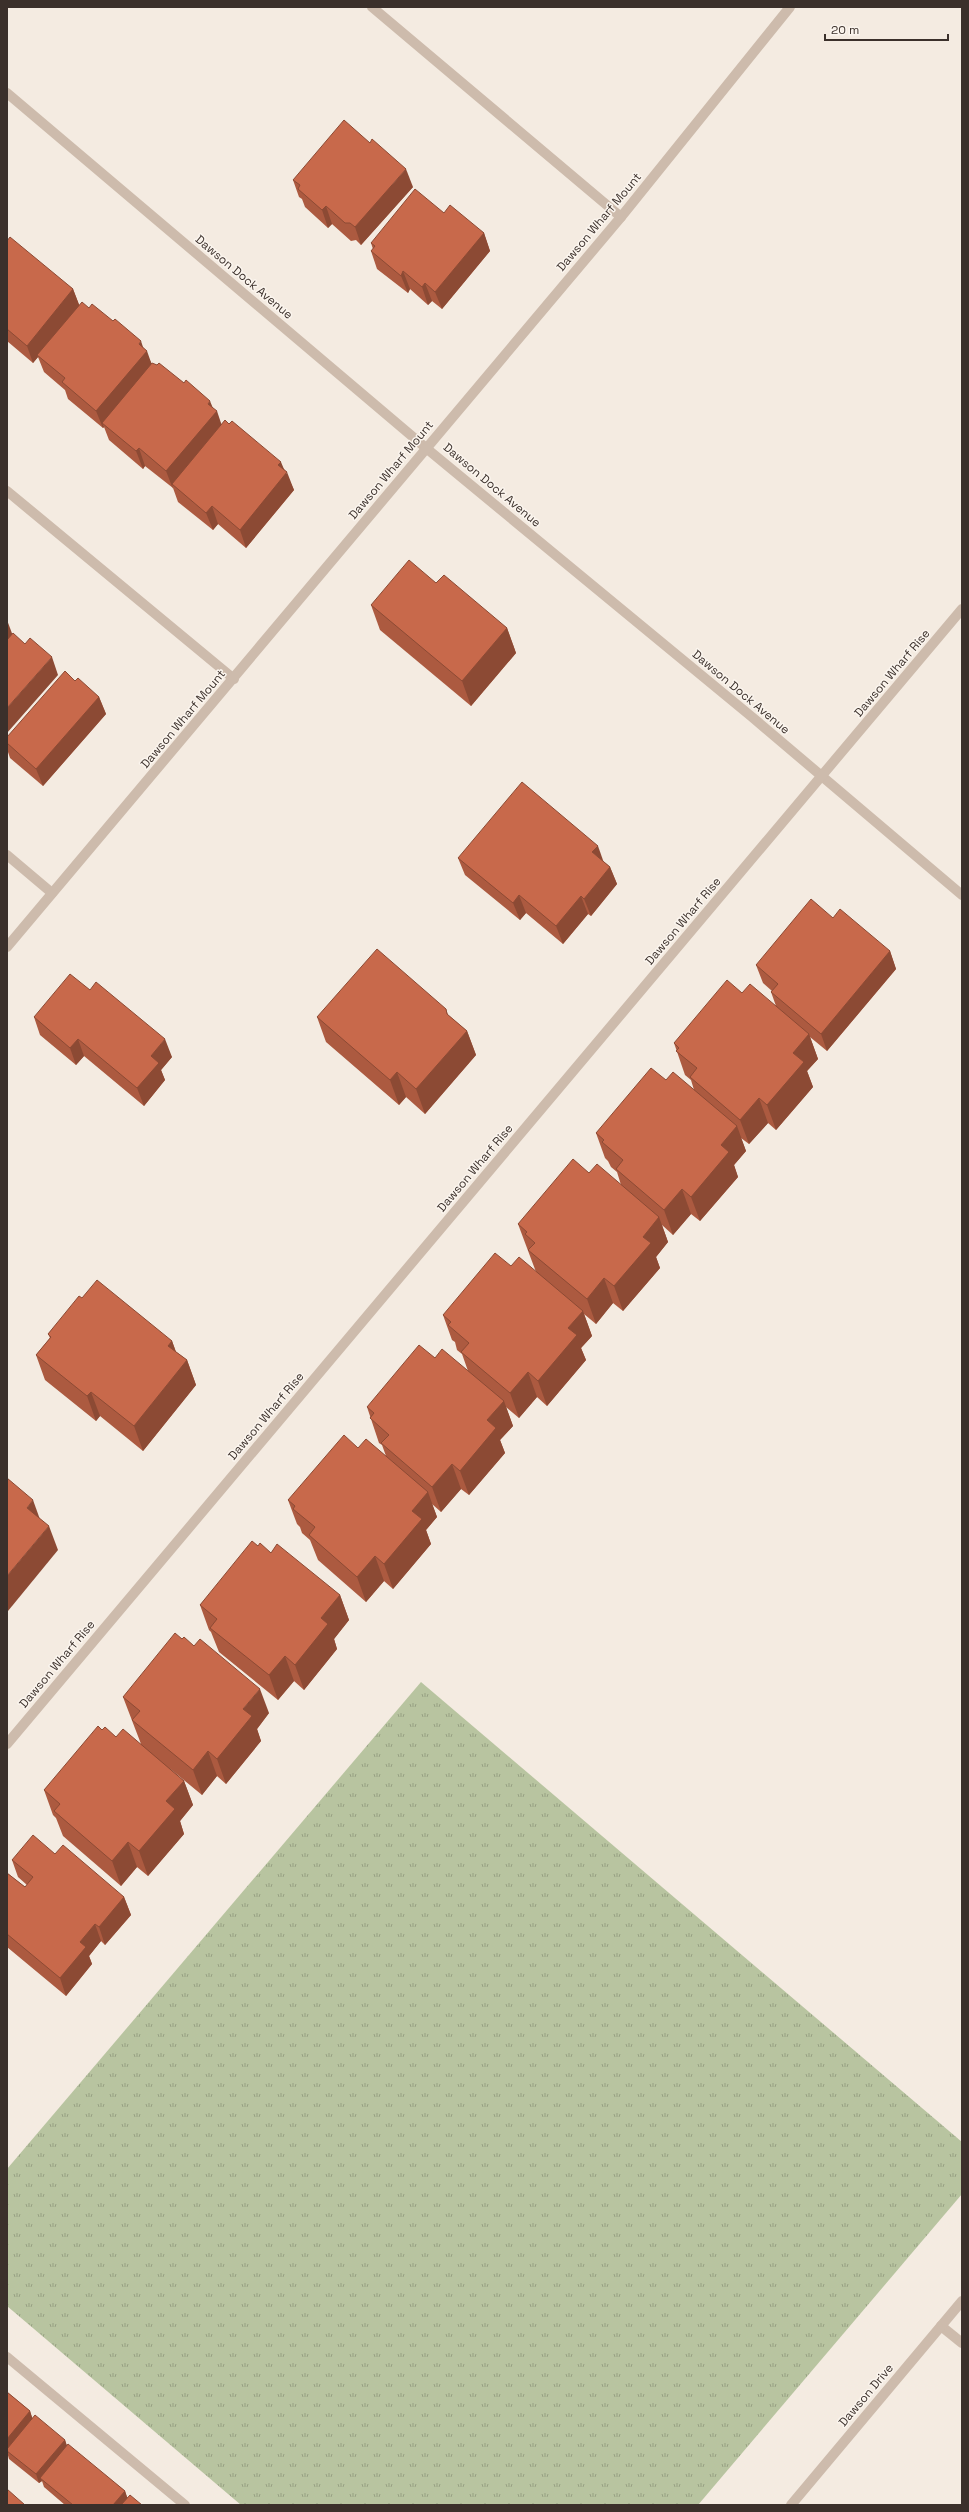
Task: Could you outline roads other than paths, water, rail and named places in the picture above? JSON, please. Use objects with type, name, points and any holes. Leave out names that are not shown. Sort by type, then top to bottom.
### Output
[{"type":"street","points":[[372,7],[621,217]]},
{"type":"street","name":"Dawson Wharf Mount","points":[[7,947],[234,679],[621,217],[790,7]]},
{"type":"street","name":"Dawson Dock Avenue","points":[[7,93],[426,448],[822,776],[962,895]]},
{"type":"street","points":[[7,492],[234,679]]},
{"type":"street","name":"Dawson Wharf Rise","points":[[7,1744],[962,609]]},
{"type":"street","points":[[7,855],[52,893]]},
{"type":"street","name":"Dawson Drive","points":[[791,2505],[962,2301]]},
{"type":"street","points":[[941,2326],[962,2343]]},
{"type":"street","points":[[7,2357],[184,2505]]}]
